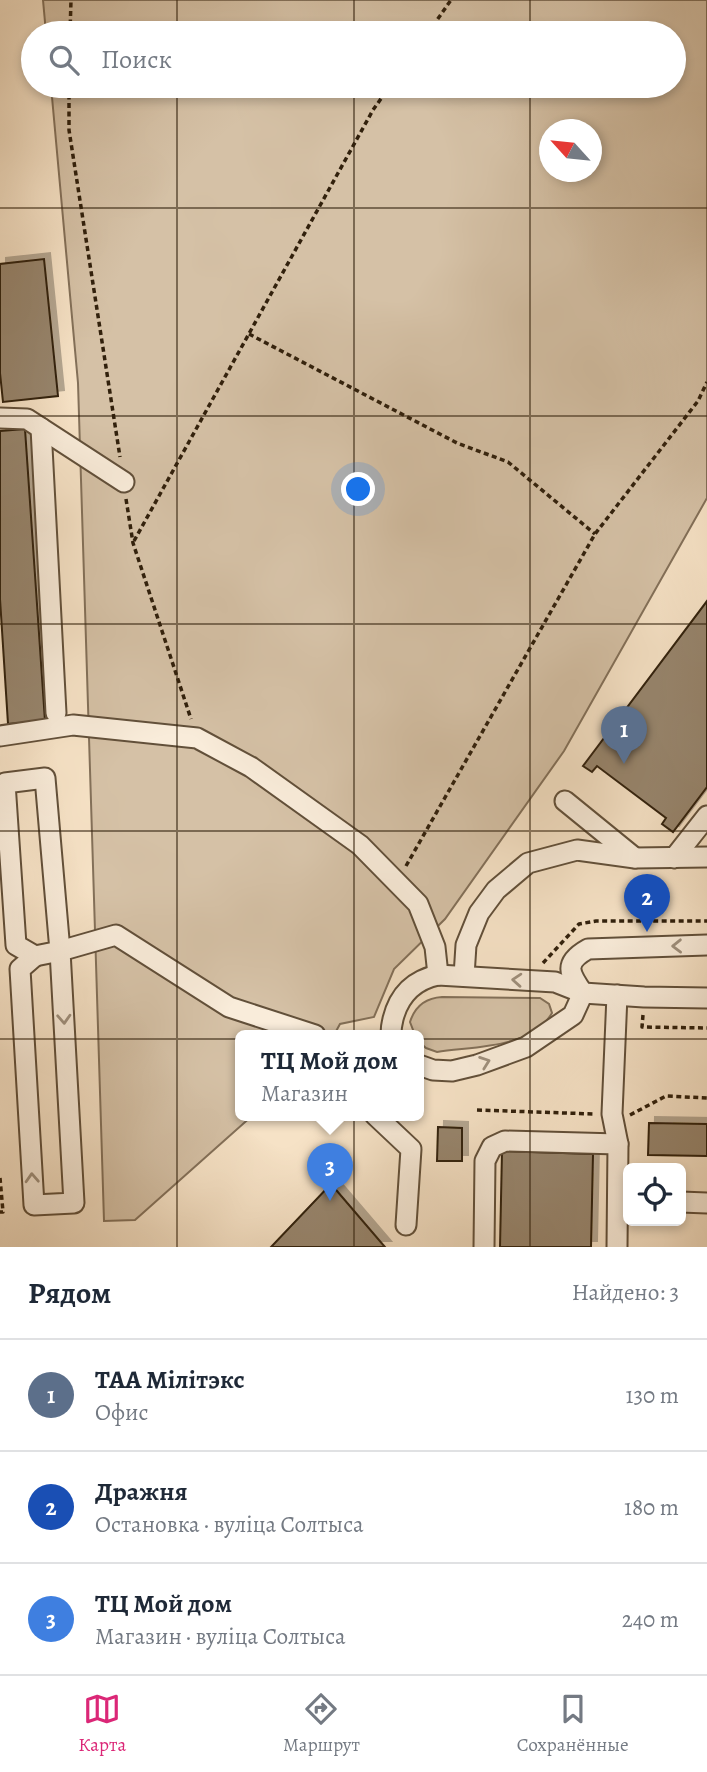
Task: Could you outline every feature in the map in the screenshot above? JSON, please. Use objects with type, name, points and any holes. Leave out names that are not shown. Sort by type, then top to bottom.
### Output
[{"type":"street","points":[[0,418],[27,419],[124,482]]},
{"type":"street","points":[[41,428],[56,713]]},
{"type":"street","points":[[0,736],[73,726],[197,738],[251,767],[360,845],[418,904],[435,947],[438,975]]},
{"type":"street","points":[[35,956],[16,945],[5,783],[45,778],[60,951],[74,1203],[34,1205],[20,969],[35,956],[60,951],[116,936],[229,1007],[300,1030]]},
{"type":"street","points":[[565,800],[635,858]]},
{"type":"street","points":[[674,858],[707,816]]},
{"type":"street","points":[[464,976],[466,945],[479,913],[496,890],[528,863],[577,850],[635,858],[707,857]]},
{"type":"street","points":[[583,993],[571,975],[570,966],[577,955],[588,949],[707,945]]},
{"type":"street","points":[[389,1030],[396,1009],[407,990],[425,978],[438,975],[555,982],[583,993],[644,998],[707,998]]},
{"type":"street","points":[[424,1067],[452,1071],[526,1047],[573,1015],[583,993]]},
{"type":"street","points":[[617,995],[612,1114],[618,1144],[623,1199],[617,1247]]},
{"type":"street","points":[[381,1121],[411,1149],[406,1226]]},
{"type":"street","points":[[484,1247],[485,1161],[492,1147],[505,1141],[618,1144]]},
{"type":"street","points":[[686,1202],[707,1203]]},
{"type":"path","points":[[70,21],[71,0]]},
{"type":"path","points":[[436,21],[451,0]]},
{"type":"path","points":[[69,98],[69,130],[133,543],[197,738]]},
{"type":"path","points":[[133,543],[382,98]]},
{"type":"path","points":[[249,334],[457,443],[508,462],[596,534]]},
{"type":"path","points":[[397,882],[596,534],[698,401],[707,382]]},
{"type":"path","points":[[644,998],[642,1027],[707,1028]]},
{"type":"path","points":[[0,1178],[3,1212],[0,1212]]},
{"type":"shaded area","points":[[43,0],[707,0],[707,498],[564,751],[445,919],[394,969],[374,1017],[340,1024],[337,1030],[235,1030],[235,1121],[246,1121],[135,1220],[104,1221],[78,383],[52,98],[686,98],[686,21],[45,21]]},
{"type":"shaded area","points":[[540,998],[549,1004],[552,1013],[543,1025],[516,1040],[484,1047],[437,1052],[424,1046],[424,1030],[413,1030],[410,1022],[415,1011],[431,999]]},
{"type":"building","points":[[44,259],[58,396],[3,402],[0,373],[0,264]]},
{"type":"building","points":[[25,429],[45,721],[8,724],[0,599],[0,431]]},
{"type":"building","points":[[707,601],[707,787],[673,832],[662,824],[666,818],[597,766],[592,772],[583,766]]},
{"type":"building","points":[[649,1123],[707,1124],[707,1156],[648,1155]]},
{"type":"building","points":[[438,1127],[462,1128],[462,1161],[437,1161]]},
{"type":"building","points":[[502,1151],[593,1154],[591,1247],[500,1247]]},
{"type":"building","points":[[331,1184],[385,1247],[271,1247]]},
{"type":"place","name":"ТАА Мілітэкс","points":[[624,764]]},
{"type":"place","name":"Дражня","points":[[647,932]]},
{"type":"place","name":"ТЦ Мой дом","points":[[330,1201]]}]
